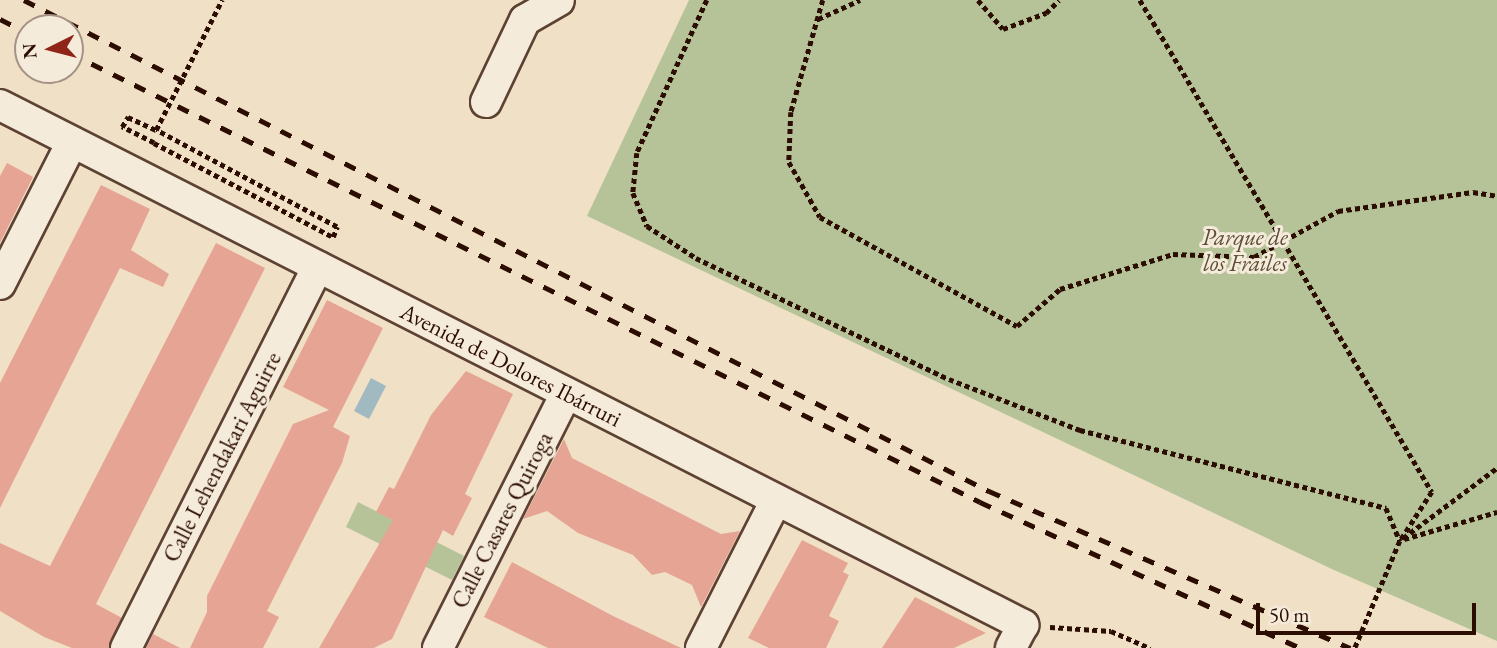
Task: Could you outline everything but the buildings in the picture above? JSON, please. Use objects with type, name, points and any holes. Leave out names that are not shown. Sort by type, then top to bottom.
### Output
[{"type":"street","points":[[486,102],[525,20],[559,0]]},
{"type":"street","name":"Avenida de Dolores Ibárruri","points":[[0,105],[776,500],[1017,636]]},
{"type":"street","points":[[0,284],[72,142]]},
{"type":"street","name":"Calle Lehendakari Aguirre","points":[[126,648],[318,267]]},
{"type":"street","name":"Calle Casares Quiroga","points":[[443,646],[566,393]]},
{"type":"street","points":[[701,648],[776,500]]},
{"type":"path","points":[[156,130],[222,0]]},
{"type":"path","points":[[707,0],[637,153],[633,193],[647,226],[696,258],[949,379],[1080,430],[1385,508],[1400,541]]},
{"type":"path","points":[[823,0],[791,112],[789,162],[820,217],[1017,326],[1060,289],[1173,254],[1254,257],[1338,211],[1473,192],[1497,196]]},
{"type":"path","points":[[817,20],[859,0]]},
{"type":"path","points":[[978,0],[1003,29],[1046,13],[1059,0]]},
{"type":"path","points":[[1140,0],[1432,492],[1400,541],[1355,648]]},
{"type":"path","points":[[128,117],[156,130],[337,228],[333,237],[122,127],[128,117]]},
{"type":"path","points":[[1400,541],[1497,468]]},
{"type":"path","points":[[1400,541],[1497,512]]},
{"type":"path","points":[[1017,636],[1111,631],[1150,648]]},
{"type":"path","points":[[1126,648],[1129,639]]},
{"type":"green space","name":"Parque de los Frailes","points":[[689,0],[1497,0],[1497,641],[1334,570],[587,216]]},
{"type":"green space","points":[[358,502],[464,556],[452,580],[346,527]]},
{"type":"water","points":[[371,378],[386,386],[369,419],[354,411]]},
{"type":"railway","points":[[24,0],[989,491],[1350,648]]},
{"type":"railway","points":[[0,19],[14,26]]},
{"type":"railway","points":[[84,60],[980,502],[1301,648]]}]
